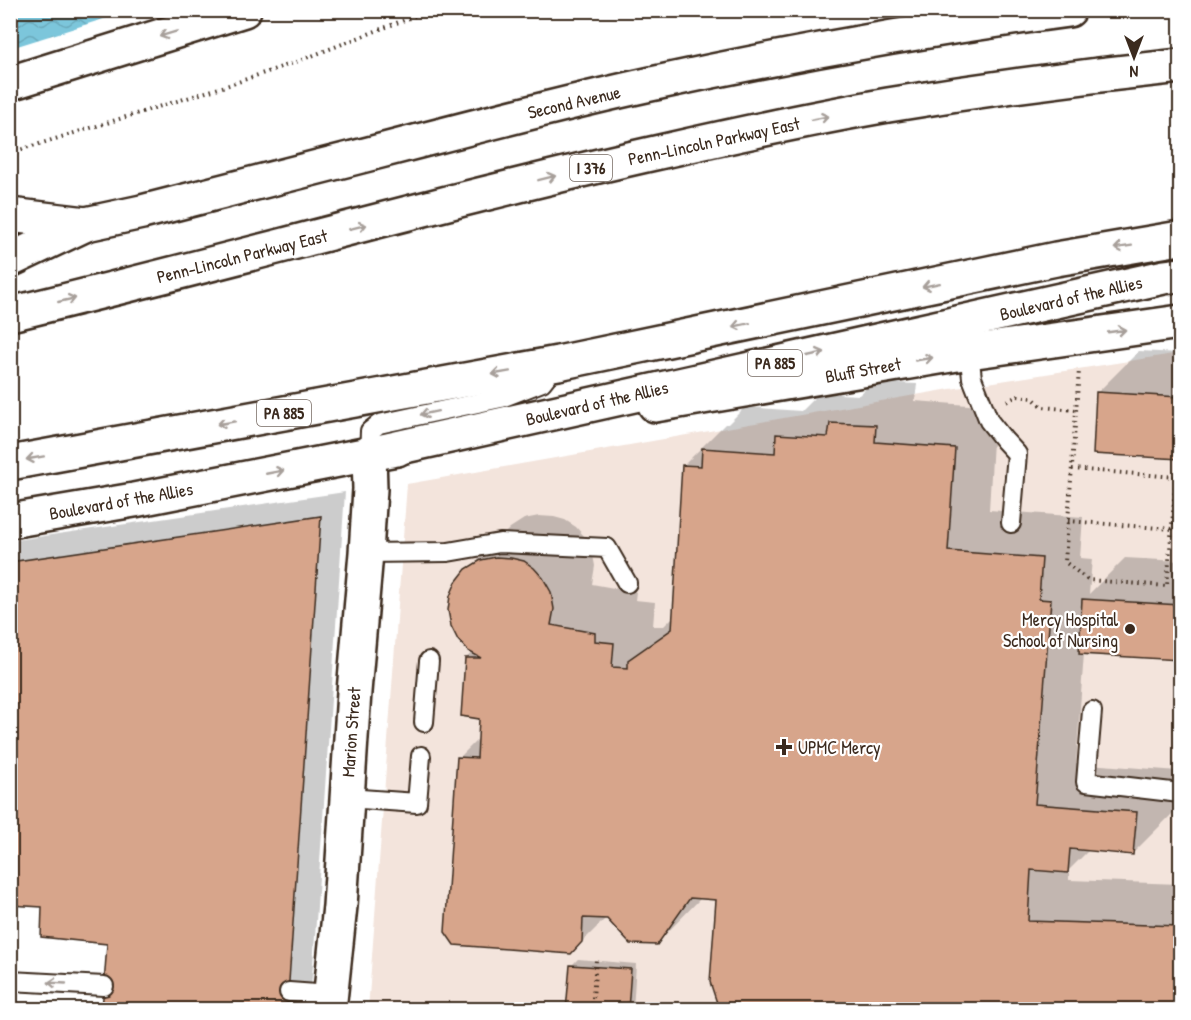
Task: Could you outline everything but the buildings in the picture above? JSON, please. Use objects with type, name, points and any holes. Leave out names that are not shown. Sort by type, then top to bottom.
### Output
[{"type":"main road","points":[[10,83],[244,10]]},
{"type":"main road","name":"Second Avenue","points":[[10,260],[86,224],[154,209],[649,84],[874,39],[1069,10]]},
{"type":"main road","name":"Penn-Lincoln Parkway East","points":[[10,314],[550,178],[774,127],[886,105],[1000,88],[1180,66]]},
{"type":"main road","name":"Second Avenue","points":[[10,215],[86,224]]},
{"type":"main road","name":"Boulevard of the Allies","points":[[10,463],[558,363],[1056,258],[1180,238]]},
{"type":"main road","name":"Boulevard of the Allies","points":[[10,521],[134,500],[369,454],[1153,279],[1180,275]]},
{"type":"main road","name":"Bluff Street","points":[[369,454],[969,352],[1180,322]]},
{"type":"main road","name":"Marion Street","points":[[330,1002],[340,906],[354,692],[366,554],[370,489],[369,454]]},
{"type":"lane","points":[[969,352],[972,378],[989,421],[1017,454],[1011,523]]},
{"type":"lane","points":[[369,454],[370,432],[378,424],[501,398],[542,382],[558,363]]},
{"type":"lane","points":[[366,554],[448,552],[500,543],[608,548],[627,583]]},
{"type":"lane","points":[[424,722],[429,661]]},
{"type":"lane","points":[[1092,711],[1086,782],[1180,793]]},
{"type":"lane","points":[[347,798],[417,803],[421,756]]},
{"type":"lane","points":[[10,981],[104,986]]},
{"type":"lane","points":[[289,992],[330,1002]]},
{"type":"path","points":[[10,153],[232,84],[296,62],[429,10]]},
{"type":"path","points":[[1072,469],[1176,477],[1167,585],[1088,580],[1065,562],[1080,360]]},
{"type":"path","points":[[989,421],[1008,399],[1018,396],[1032,398],[1042,407],[1076,410]]},
{"type":"path","points":[[1068,521],[1172,529]]},
{"type":"path","points":[[592,1010],[596,960]]},
{"type":"shaded area","name":"UPMC Mercy","points":[[1180,353],[1180,1009],[368,1010],[407,484],[950,389]]},
{"type":"water","points":[[11,11],[144,11],[11,83]]},
{"type":"pier","points":[[132,10],[147,10],[10,86],[11,48]]},
{"type":"place","name":"Mercy Hospital School of Nursing","points":[[1130,629]]},
{"type":"place","name":"UPMC Mercy","points":[[784,747]]}]
